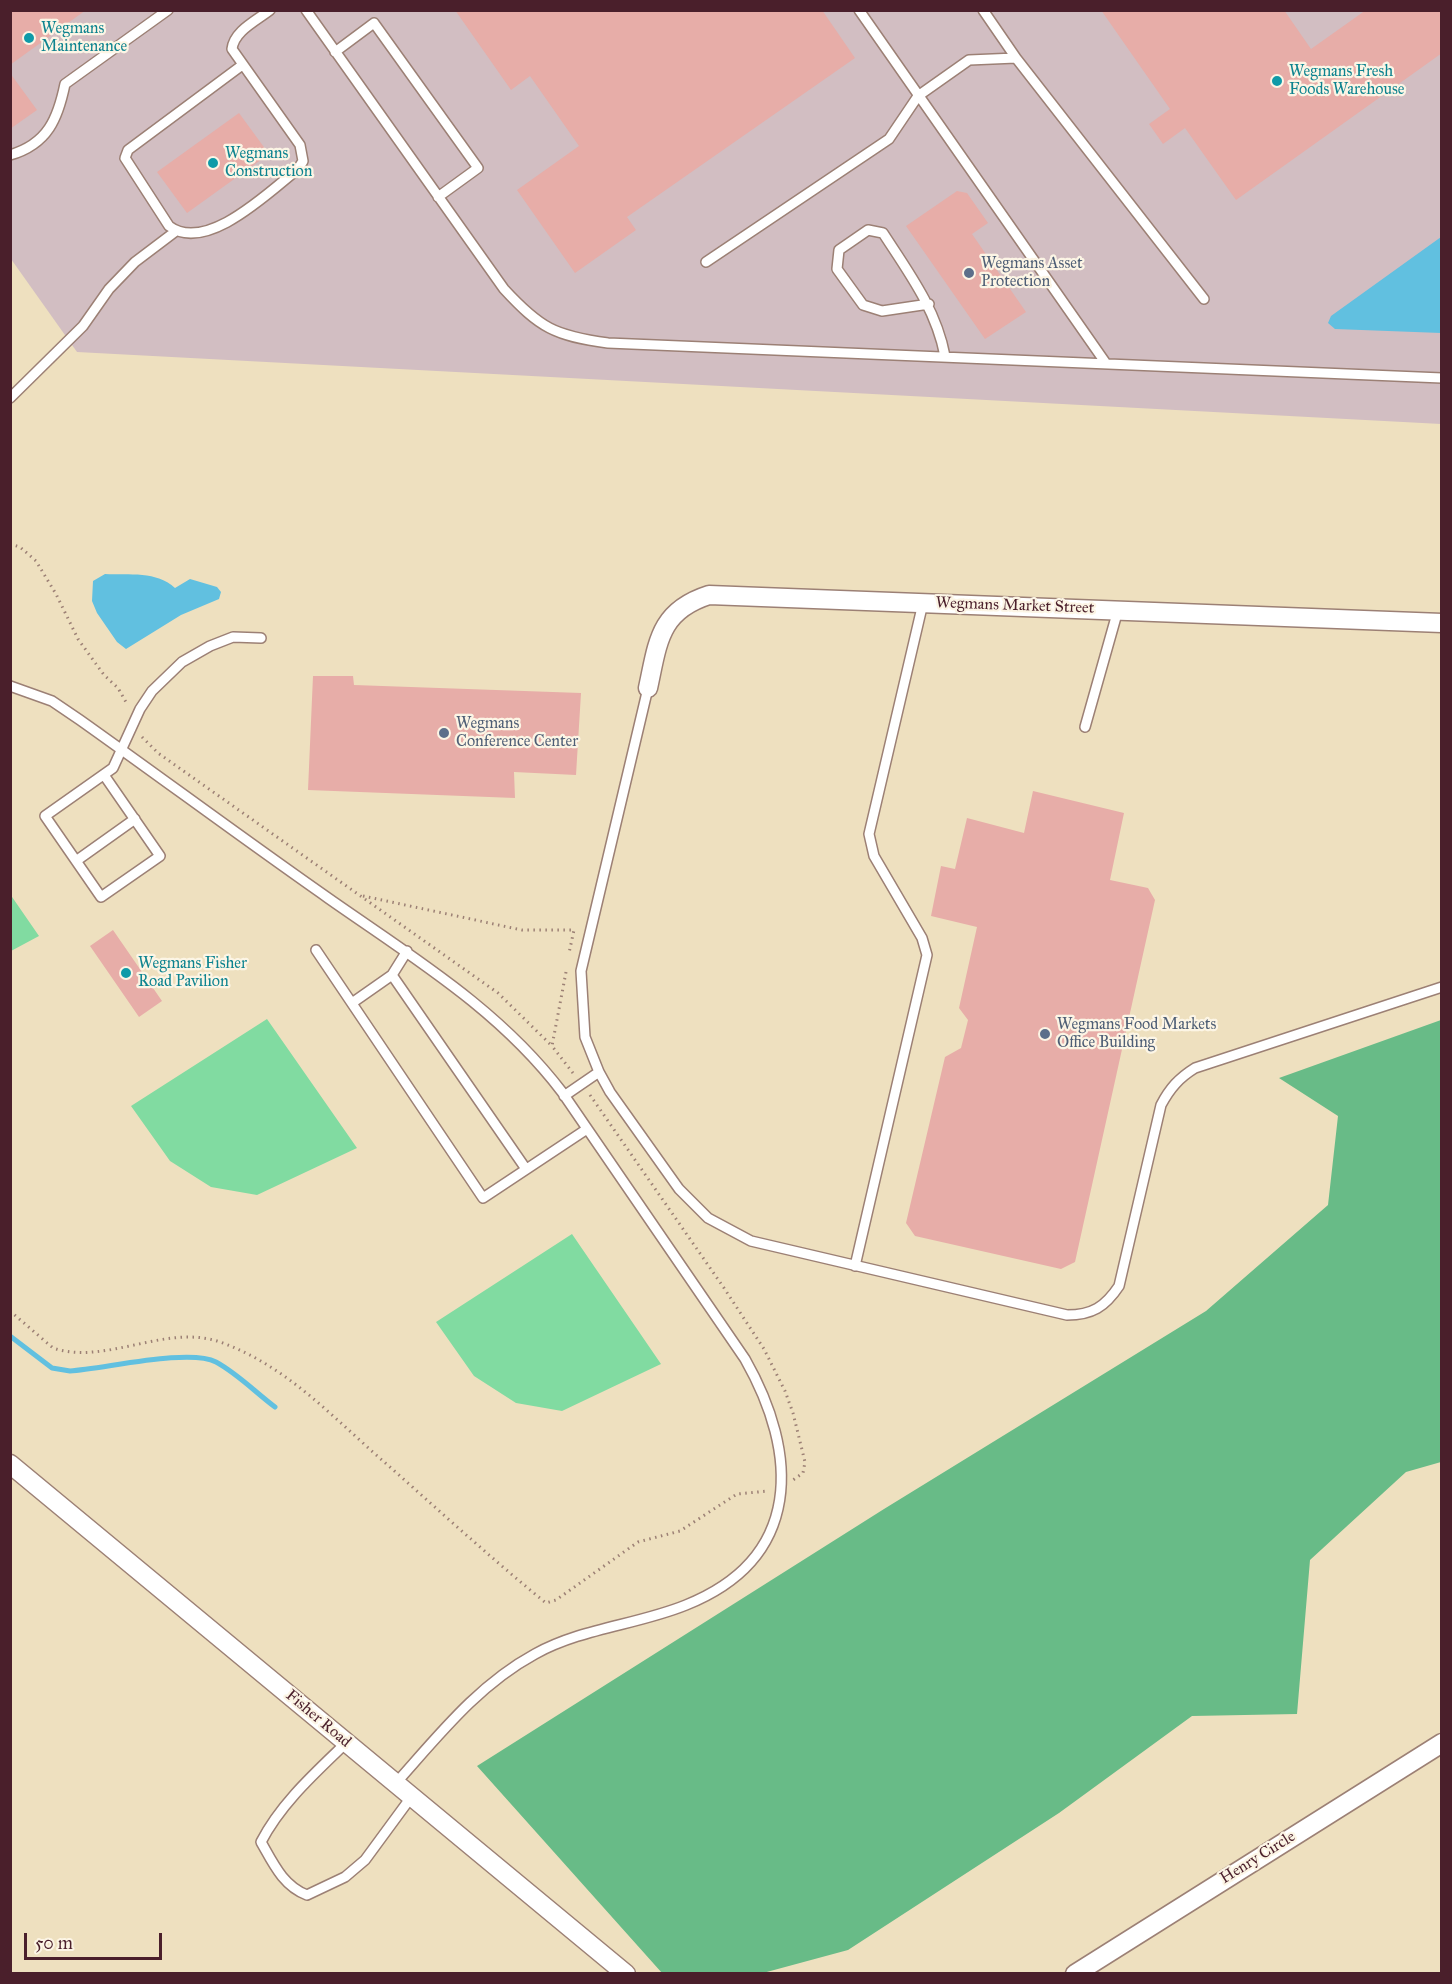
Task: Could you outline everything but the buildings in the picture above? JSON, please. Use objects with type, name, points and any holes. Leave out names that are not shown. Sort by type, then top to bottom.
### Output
[{"type":"street","name":"Wegmans Market Street","points":[[648,688],[659,637],[670,616],[688,602],[709,596],[1442,623]]},
{"type":"street","name":"Fisher Road","points":[[10,1464],[626,1974]]},
{"type":"street","name":"Henry Circle","points":[[1075,1974],[1442,1743]]},
{"type":"lane","points":[[10,155],[20,152],[54,125],[65,84],[168,10]]},
{"type":"lane","points":[[241,66],[128,150],[126,158],[131,169],[169,226],[176,231],[196,234],[220,226],[251,206],[298,169],[303,161],[304,155],[294,136],[241,66],[232,49],[233,40],[270,10]]},
{"type":"lane","points":[[306,10],[504,289],[528,315],[550,330],[574,338],[608,342],[1442,378]]},
{"type":"lane","points":[[859,10],[1105,362]]},
{"type":"lane","points":[[983,10],[1016,58],[1204,299]]},
{"type":"lane","points":[[335,51],[374,23],[478,168],[438,196]]},
{"type":"lane","points":[[706,262],[889,139],[918,96],[969,60],[1016,58]]},
{"type":"lane","points":[[929,304],[882,311],[863,305],[837,269],[838,250],[868,230],[883,233],[929,304],[941,336],[945,356]]},
{"type":"lane","points":[[10,398],[83,326],[110,289],[135,262],[176,231]]},
{"type":"lane","points":[[855,1266],[927,955],[921,938],[874,855],[869,834],[923,603]]},
{"type":"lane","points":[[1085,727],[1118,610]]},
{"type":"lane","points":[[104,776],[160,856],[101,897],[45,816],[113,768],[134,722],[160,681],[182,662],[210,646],[233,637],[261,638]]},
{"type":"lane","points":[[10,686],[52,701],[407,951],[496,1019],[541,1064],[564,1096],[673,1251],[758,1382],[768,1404],[782,1455],[782,1486],[775,1518],[762,1546],[722,1586],[687,1605],[578,1636],[537,1653],[509,1669],[471,1700],[396,1783]]},
{"type":"lane","points":[[648,688],[581,971],[585,1037],[599,1072],[679,1189],[708,1218],[752,1240],[1067,1315],[1085,1315],[1098,1310],[1110,1300],[1119,1286],[1161,1105],[1169,1089],[1181,1077],[1195,1068],[1442,987]]},
{"type":"lane","points":[[76,861],[135,819]]},
{"type":"lane","points":[[316,950],[483,1198],[587,1129]]},
{"type":"lane","points":[[352,1003],[392,975],[407,951]]},
{"type":"lane","points":[[392,975],[526,1169]]},
{"type":"lane","points":[[564,1096],[599,1072]]},
{"type":"lane","points":[[347,1742],[312,1776],[270,1824],[261,1842],[275,1868],[292,1889],[307,1895],[345,1877],[364,1860],[412,1796]]},
{"type":"path","points":[[10,544],[27,552],[36,561],[57,594],[78,639],[104,675],[125,698],[141,736],[158,753],[498,993],[552,1046],[582,1084],[724,1288],[774,1368],[793,1413],[805,1462],[803,1473],[782,1486],[765,1492],[747,1491],[737,1494],[680,1532],[638,1542],[556,1600],[546,1603],[387,1464],[324,1405],[266,1365],[221,1343],[198,1339],[152,1341],[100,1350],[61,1351],[53,1348],[10,1311]]},
{"type":"path","points":[[363,896],[522,930],[574,930],[552,1046]]},
{"type":"shaded area","points":[[10,11],[1441,11],[1441,424],[77,352],[11,259]]},
{"type":"green space","points":[[10,894],[39,936],[11,951],[10,951]]},
{"type":"green space","points":[[267,1019],[357,1148],[257,1195],[211,1187],[170,1161],[131,1106]]},
{"type":"green space","points":[[1441,1020],[1441,1462],[1406,1472],[1310,1560],[1297,1714],[1192,1716],[1059,1813],[848,1950],[763,1973],[662,1973],[477,1766],[884,1509],[1206,1311],[1328,1205],[1338,1116],[1279,1078]]},
{"type":"green space","points":[[572,1234],[661,1364],[562,1411],[516,1403],[474,1376],[436,1322]]},
{"type":"water","points":[[1441,237],[1441,333],[1335,329],[1328,323],[1331,316]]},
{"type":"water","points":[[105,574],[151,576],[175,588],[190,579],[217,587],[221,592],[219,599],[181,615],[126,649],[117,642],[97,613],[92,601],[93,581]]},
{"type":"waterway","points":[[10,1336],[52,1368],[70,1371],[146,1360],[203,1358],[224,1367],[275,1407]]},
{"type":"place","name":"Wegmans Maintenance","points":[[29,38]]},
{"type":"place","name":"Wegmans Fresh Foods Warehouse","points":[[1277,81]]},
{"type":"place","name":"Wegmans Construction","points":[[213,163]]},
{"type":"place","name":"Wegmans Asset Protection","points":[[969,273]]},
{"type":"place","name":"Wegmans Conference Center","points":[[444,733]]},
{"type":"place","name":"Wegmans Fisher Road Pavilion","points":[[126,973]]},
{"type":"place","name":"Wegmans Food Markets Office Building","points":[[1045,1034]]}]
